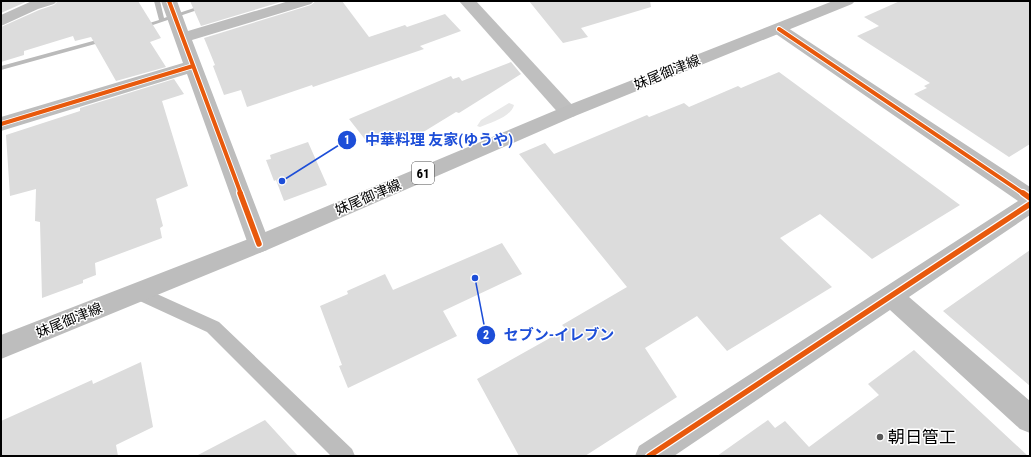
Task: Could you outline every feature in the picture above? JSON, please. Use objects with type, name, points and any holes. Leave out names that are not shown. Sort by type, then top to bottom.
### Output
[{"type":"street","points":[[1,21],[32,6],[49,1]]},
{"type":"street","points":[[182,38],[306,1]]},
{"type":"street","points":[[468,1],[568,112]]},
{"type":"street","name":"妹尾御津線","points":[[1,347],[259,244],[568,112],[846,1]]},
{"type":"street","points":[[172,10],[259,244]]},
{"type":"street","points":[[779,28],[1030,198]]},
{"type":"street","points":[[1,124],[193,66]]},
{"type":"street","points":[[649,456],[1030,204]]},
{"type":"street","points":[[891,296],[1030,419]]},
{"type":"lane","points":[[137,292],[213,327],[345,456]]},
{"type":"shaded area","points":[[509,103],[514,105],[505,116],[480,127],[477,126],[481,120]]},
{"type":"building","points":[[1,1],[28,1],[1,13]]},
{"type":"building","points":[[58,1],[138,1],[161,38],[150,42],[166,67],[116,81],[91,37],[75,41],[73,36],[24,51],[24,55],[1,62],[1,27],[54,5]]},
{"type":"building","points":[[190,1],[284,1],[201,26]]},
{"type":"building","points":[[316,1],[342,1],[369,37],[405,25],[407,27],[445,14],[461,31],[420,46],[424,49],[313,87],[312,85],[247,107],[241,90],[224,95],[213,66],[215,65],[204,38],[311,5]]},
{"type":"building","points":[[529,1],[650,1],[651,7],[581,28],[588,37],[563,43]]},
{"type":"building","points":[[900,1],[1030,1],[1030,144],[1009,157],[914,94],[927,88],[924,86],[930,83],[857,36],[879,26],[864,17]]},
{"type":"building","points":[[511,62],[521,74],[459,113],[456,112],[407,142],[398,135],[371,147],[349,119],[451,76],[453,79],[459,77],[462,81]]},
{"type":"building","points":[[779,72],[960,205],[872,259],[820,214],[780,238],[832,287],[727,351],[697,316],[645,348],[677,397],[585,456],[519,456],[477,379],[566,329],[562,325],[627,287],[519,154],[545,143],[554,154],[647,115],[649,117],[684,103],[689,107],[738,86],[741,88]]},
{"type":"building","points":[[174,79],[184,94],[162,101],[188,186],[156,199],[163,226],[160,228],[162,238],[95,263],[96,275],[83,280],[83,283],[42,298],[40,222],[35,221],[36,189],[10,196],[6,135],[80,111],[80,108]]},
{"type":"building","points":[[308,142],[327,185],[284,201],[266,160],[271,159],[270,155]]},
{"type":"building","points":[[502,243],[522,274],[443,311],[457,336],[348,388],[339,366],[342,365],[320,306],[348,294],[347,291],[385,274],[393,290]]},
{"type":"building","points":[[1030,250],[1030,386],[943,311]]},
{"type":"building","points":[[914,350],[1028,456],[717,456],[768,420],[775,428],[785,421],[809,447],[879,395],[868,384]]},
{"type":"building","points":[[141,362],[153,427],[116,445],[118,456],[1,456],[1,421],[92,380],[93,384]]},
{"type":"building","points":[[265,420],[298,456],[196,456]]},
{"type":"waterway","points":[[157,1],[162,20]]},
{"type":"waterway","points":[[142,27],[221,1]]},
{"type":"waterway","points":[[1,68],[104,40]]},
{"type":"cycle path","points":[[169,1],[259,244]]},
{"type":"cycle path","points":[[779,29],[1030,198]]},
{"type":"cycle path","points":[[1,124],[193,66]]},
{"type":"cycle path","points":[[649,456],[1030,204]]},
{"type":"place","name":"中華料理 友家(ゆうや)","points":[[282,181]]},
{"type":"place","name":"セブン-イレブン","points":[[475,278]]},
{"type":"place","name":"朝日管工","points":[[880,437]]}]
